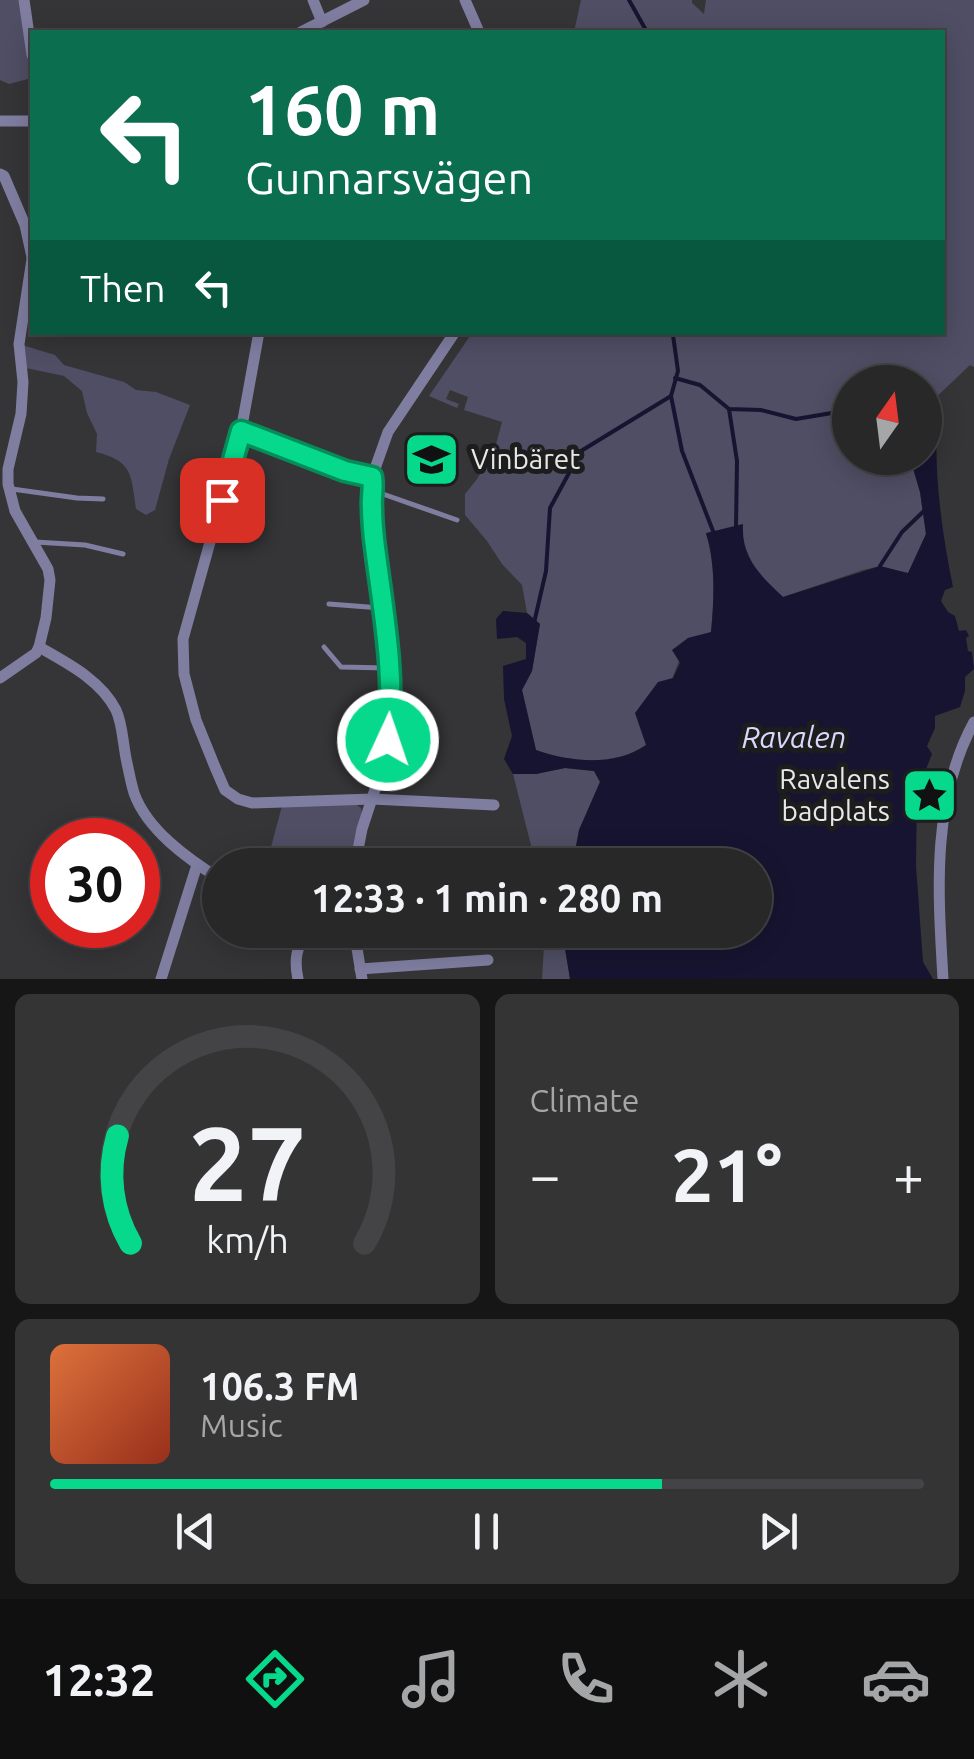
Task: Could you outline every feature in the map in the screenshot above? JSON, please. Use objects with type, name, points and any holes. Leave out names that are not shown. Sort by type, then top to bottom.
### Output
[{"type":"street","points":[[24,0],[30,42]]},
{"type":"street","points":[[313,0],[330,21]]},
{"type":"street","points":[[306,30],[364,0]]},
{"type":"street","points":[[464,0],[478,30]]},
{"type":"street","points":[[0,121],[30,121]]},
{"type":"street","points":[[0,174],[25,225],[30,249]]},
{"type":"street","points":[[0,678],[39,647],[50,580],[9,488],[8,468],[22,400],[20,344],[30,272]]},
{"type":"street","points":[[258,335],[241,431],[183,639],[184,674],[196,720],[226,790],[244,802],[372,799],[494,805]]},
{"type":"street","points":[[358,848],[382,768],[392,706],[371,504],[373,482],[388,432],[453,335]]},
{"type":"street","points":[[241,431],[373,482]]},
{"type":"street","points":[[39,647],[105,693],[118,712],[134,793],[142,810],[154,826],[202,867]]},
{"type":"street","points":[[943,979],[939,867],[944,807],[963,743],[974,722]]},
{"type":"street","points":[[162,979],[197,864]]},
{"type":"street","points":[[298,948],[295,966],[298,979]]},
{"type":"street","points":[[357,948],[361,974],[488,960]]},
{"type":"lane","points":[[373,482],[380,493],[457,520]]},
{"type":"lane","points":[[9,488],[103,499]]},
{"type":"lane","points":[[32,542],[85,545],[122,554]]},
{"type":"lane","points":[[329,604],[384,608]]},
{"type":"lane","points":[[324,647],[341,666],[390,668]]},
{"type":"shaded area","points":[[0,0],[24,0],[30,79],[9,84],[0,80]]},
{"type":"shaded area","points":[[581,0],[692,0],[704,14],[706,0],[974,0],[974,367],[970,365],[942,392],[942,365],[832,365],[832,475],[915,475],[926,534],[908,574],[880,566],[783,597],[755,570],[742,540],[706,534],[713,571],[711,633],[688,638],[646,745],[620,757],[592,760],[536,750],[522,690],[532,671],[540,624],[527,613],[522,585],[465,515],[465,494],[495,448],[502,422],[464,410],[468,397],[450,390],[446,399],[459,404],[457,408],[429,396],[471,335],[945,335],[945,30],[574,30]]},
{"type":"shaded area","points":[[19,344],[55,355],[64,365],[190,405],[155,510],[146,515],[136,509],[124,465],[96,452],[97,434],[82,391],[64,376],[21,367]]},
{"type":"shaded area","points":[[565,768],[594,771],[600,782],[579,830],[576,848],[532,848],[513,774]]},
{"type":"shaded area","points":[[355,804],[361,808],[362,816],[354,848],[271,848],[282,806]]},
{"type":"shaded area","points":[[544,948],[565,948],[570,979],[542,979]]},
{"type":"water","name":"Ravalen","points":[[915,475],[938,475],[953,587],[945,590],[941,601],[955,616],[959,631],[966,630],[969,636],[966,638],[974,669],[965,677],[960,707],[935,716],[935,728],[927,746],[932,754],[917,792],[916,866],[923,962],[933,979],[570,979],[565,948],[772,948],[772,848],[576,848],[579,830],[600,782],[594,771],[565,768],[513,774],[504,759],[512,736],[504,699],[503,666],[526,659],[526,643],[517,637],[497,639],[496,619],[503,611],[527,613],[540,624],[532,671],[522,690],[536,750],[592,760],[621,757],[646,745],[635,713],[658,682],[673,678],[680,663],[672,650],[688,638],[711,632],[713,570],[706,533],[743,524],[749,556],[783,597],[880,566],[908,573],[926,534]]},
{"type":"waterway","points":[[629,0],[646,30]]},
{"type":"waterway","points":[[534,623],[546,571],[550,508],[581,451],[671,396],[678,371],[673,335]]},
{"type":"waterway","name":"Ravalen","points":[[675,378],[700,385],[729,409],[761,410],[796,419],[832,413]]},
{"type":"waterway","name":"Ravalen","points":[[671,396],[682,451],[713,531]]},
{"type":"waterway","name":"Ravalen","points":[[729,409],[737,461],[736,526]]},
{"type":"waterway","name":"Ravalen","points":[[880,566],[902,532],[926,509]]},
{"type":"place","name":"Vinbäret","points":[[432,459]]},
{"type":"place","name":"Ravalens badplats","points":[[929,795]]},
{"type":"route","points":[[222,500],[241,431],[345,471],[372,477],[374,540],[390,668],[392,706],[388,740]]}]
